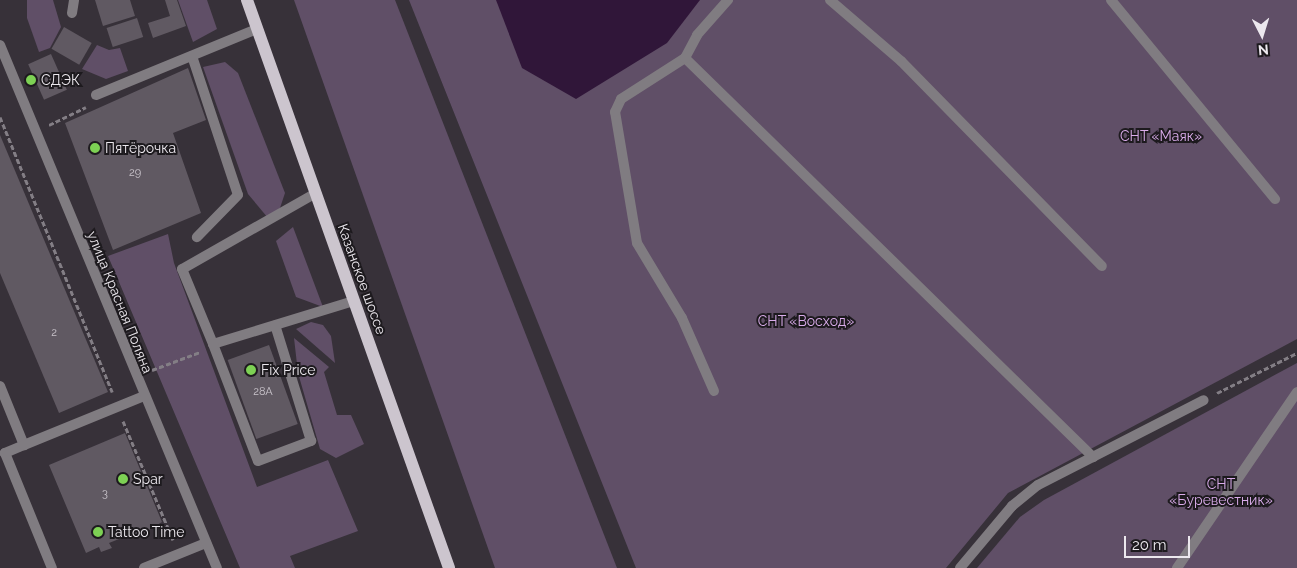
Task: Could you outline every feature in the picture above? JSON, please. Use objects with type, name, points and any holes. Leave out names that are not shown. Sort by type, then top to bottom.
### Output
[{"type":"main road","name":"Казанское шоссе","points":[[247,0],[449,568]]},
{"type":"street","points":[[72,13],[74,0]]},
{"type":"street","points":[[714,391],[682,318],[637,244],[615,126],[621,99],[660,70],[685,58],[697,35],[728,0]]},
{"type":"street","points":[[830,0],[901,61],[1102,266]]},
{"type":"street","points":[[1111,0],[1275,199]]},
{"type":"street","points":[[96,95],[257,29]]},
{"type":"street","name":"улица Красная Поляна","points":[[1,52],[217,568]]},
{"type":"street","points":[[192,56],[238,195],[197,237]]},
{"type":"street","points":[[685,58],[1092,457]]},
{"type":"street","points":[[275,325],[311,441],[258,461],[182,269],[316,193]]},
{"type":"street","points":[[212,344],[354,301]]},
{"type":"street","points":[[0,386],[24,445]]},
{"type":"street","points":[[1177,568],[1297,392]]},
{"type":"street","points":[[52,568],[3,454],[144,396]]},
{"type":"street","points":[[960,568],[1023,496],[1092,457],[1204,400]]},
{"type":"street","points":[[144,568],[206,543]]},
{"type":"path","points":[[64,117],[86,107]]},
{"type":"path","points":[[0,117],[179,554]]},
{"type":"path","points":[[136,377],[203,350]]},
{"type":"path","points":[[1204,400],[1297,352]]},
{"type":"green space","points":[[27,0],[53,0],[61,27],[50,48],[39,52],[27,18]]},
{"type":"green space","points":[[178,0],[207,0],[217,29],[193,42]]},
{"type":"green space","points":[[294,0],[395,0],[617,568],[495,568]]},
{"type":"green space","name":"СНТ «Восход»","points":[[409,0],[1297,0],[1297,339],[1008,493],[946,568],[636,568]]},
{"type":"green space","points":[[97,45],[109,50],[120,48],[128,71],[106,79],[82,69]]},
{"type":"green space","points":[[225,62],[238,73],[285,193],[280,208],[268,218],[248,194],[203,67]]},
{"type":"green space","points":[[293,227],[323,307],[296,297],[276,241]]},
{"type":"green space","points":[[168,234],[174,263],[257,487],[328,460],[358,531],[290,556],[295,568],[240,568],[108,256]]},
{"type":"green space","points":[[311,322],[323,325],[331,336],[335,363],[296,329]]},
{"type":"green space","points":[[294,338],[329,367],[324,372],[337,415],[351,415],[364,444],[336,458],[320,449],[298,373]]},
{"type":"green space","name":"СНТ «Буревестник»","points":[[1297,363],[1297,568],[977,568],[1020,517],[1044,500]]},
{"type":"shaded area","points":[[496,0],[700,0],[667,43],[576,99],[522,68]]},
{"type":"building","points":[[95,0],[130,0],[135,16],[103,26]]},
{"type":"building","points":[[165,0],[177,0],[186,26],[153,38],[148,23],[170,16]]},
{"type":"building","points":[[137,18],[143,37],[113,47],[107,28]]},
{"type":"building","points":[[64,27],[92,43],[79,65],[52,49]]},
{"type":"building","points":[[51,54],[67,90],[44,100],[28,64]]},
{"type":"building","points":[[188,68],[206,120],[173,133],[201,213],[113,250],[65,123]]},
{"type":"building","points":[[0,135],[108,392],[59,413],[0,273]]},
{"type":"building","points":[[269,345],[298,424],[256,439],[228,360]]},
{"type":"building","points":[[125,433],[162,522],[136,538],[134,533],[109,543],[112,548],[101,552],[99,547],[86,553],[49,465]]},
{"type":"place","name":"СДЭК","points":[[31,80]]},
{"type":"place","name":"Пятёрочка","points":[[95,148]]},
{"type":"place","name":"Fix Price","points":[[251,370]]},
{"type":"place","name":"Spar","points":[[123,479]]},
{"type":"place","name":"Tattoo Time","points":[[98,532]]},
{"type":"park label","name":"СНТ «Маяк»","points":[[1161,136]]}]
